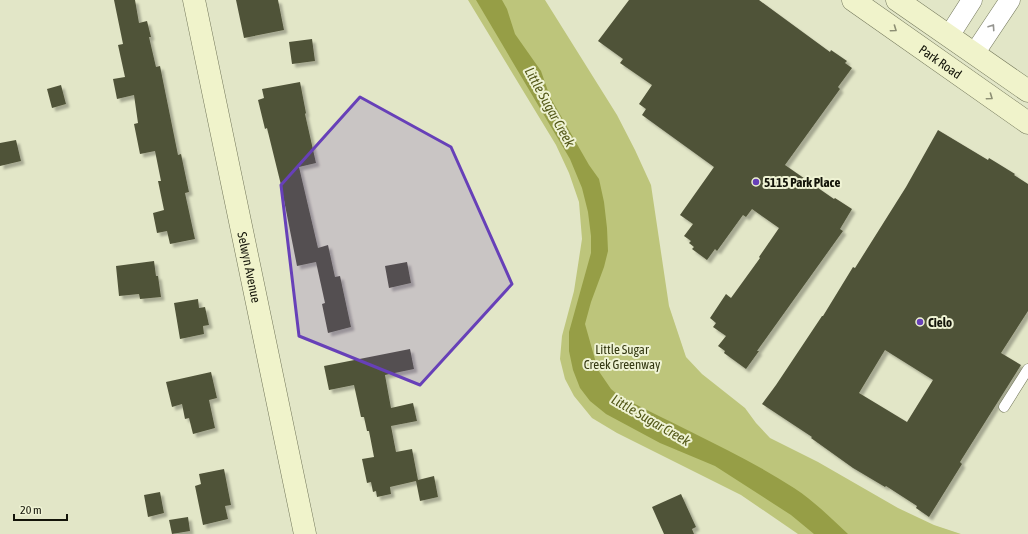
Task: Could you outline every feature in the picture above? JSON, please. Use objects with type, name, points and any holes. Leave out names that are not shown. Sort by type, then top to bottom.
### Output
[{"type":"street","name":"Selwyn Avenue","points":[[194,0],[305,534]]},
{"type":"street","name":"Park Road","points":[[853,0],[1028,123]]},
{"type":"street","name":"Park Road","points":[[897,0],[1028,91]]},
{"type":"street","points":[[949,36],[972,0]]},
{"type":"street","points":[[974,54],[1010,0]]},
{"type":"lane","points":[[935,58],[949,36]]},
{"type":"lane","points":[[958,74],[974,54]]},
{"type":"lane","points":[[1004,407],[1028,369]]},
{"type":"highlighted area","points":[[360,97],[451,147],[512,284],[420,385],[299,336],[281,185]]},
{"type":"green space","name":"Little Sugar Creek Greenway","points":[[468,0],[545,0],[617,115],[651,185],[669,306],[686,357],[702,374],[745,408],[770,438],[818,462],[898,508],[934,525],[961,534],[798,534],[741,495],[617,433],[592,418],[574,396],[565,379],[560,359],[562,336],[574,291],[582,239],[579,202],[569,173],[556,145]]},
{"type":"water","name":"Little Sugar Creek","points":[[476,0],[502,0],[507,9],[515,34],[541,71],[550,97],[589,165],[599,179],[604,202],[608,251],[585,324],[598,370],[611,389],[618,395],[730,451],[773,475],[808,498],[848,534],[814,534],[791,515],[715,466],[660,443],[606,414],[590,401],[580,388],[573,370],[569,351],[569,332],[591,253],[591,236],[588,212],[582,188],[570,159]]},
{"type":"building","points":[[114,0],[135,0],[139,23],[147,21],[156,67],[160,66],[178,155],[181,154],[189,192],[185,193],[195,239],[170,244],[167,231],[157,233],[153,213],[164,210],[158,181],[161,181],[155,151],[140,154],[134,124],[138,123],[134,95],[117,99],[113,79],[125,77],[118,45],[123,44]]},
{"type":"building","points":[[236,0],[278,0],[284,30],[244,38]]},
{"type":"building","name":"5115 Park Place","points":[[629,0],[759,0],[830,52],[831,50],[847,61],[845,63],[852,68],[838,87],[840,89],[785,165],[834,199],[835,198],[852,209],[840,229],[843,231],[757,351],[759,351],[746,369],[724,353],[725,351],[718,346],[726,336],[713,327],[716,323],[710,318],[726,294],[731,298],[760,258],[759,257],[779,228],[752,209],[746,217],[743,215],[717,251],[715,249],[707,260],[692,249],[694,247],[689,243],[691,241],[684,236],[693,224],[680,215],[714,167],[642,115],[646,109],[639,104],[652,85],[620,63],[623,59],[598,41]]},
{"type":"building","points":[[312,39],[315,61],[292,64],[289,42]]},
{"type":"building","points":[[300,82],[305,114],[316,163],[299,167],[318,248],[328,245],[335,277],[340,276],[351,327],[328,333],[322,304],[325,303],[316,262],[297,266],[281,185],[267,128],[265,129],[258,100],[264,98],[262,89]]},
{"type":"building","points":[[61,85],[66,104],[52,108],[47,89]]},
{"type":"building","name":"Cielo","points":[[938,130],[988,160],[989,158],[1028,184],[1028,311],[1001,353],[1021,365],[960,462],[962,464],[929,517],[916,508],[917,506],[886,486],[885,487],[853,468],[811,438],[812,437],[762,404],[823,316],[853,267],[855,268],[906,187]],"holes":[[[885,350],[933,380],[907,422],[859,393]]]},
{"type":"building","points":[[16,140],[21,161],[0,166],[0,143]]},
{"type":"building","points":[[154,261],[161,297],[140,299],[139,294],[119,296],[116,266]]},
{"type":"building","points":[[407,262],[411,283],[389,288],[385,266]]},
{"type":"building","points":[[198,299],[199,308],[205,307],[209,325],[203,326],[204,334],[180,339],[174,303]]},
{"type":"building","points":[[410,349],[414,369],[385,375],[391,408],[413,403],[417,421],[391,426],[396,452],[412,449],[418,480],[434,476],[438,497],[420,501],[416,481],[390,487],[391,494],[377,497],[376,491],[373,492],[371,482],[367,483],[362,459],[374,457],[369,431],[367,431],[364,417],[361,417],[354,385],[329,390],[324,366]]},
{"type":"building","points":[[211,372],[217,398],[209,400],[215,428],[193,434],[189,418],[185,419],[182,404],[172,407],[166,382]]},
{"type":"building","points":[[224,469],[231,505],[225,506],[228,519],[203,525],[195,486],[201,484],[199,474]]},
{"type":"building","points":[[160,492],[164,513],[148,517],[144,495]]},
{"type":"building","points":[[681,494],[696,527],[692,529],[694,534],[664,534],[652,507]]},
{"type":"building","points":[[188,517],[190,531],[172,534],[169,520]]},
{"type":"place","name":"5115 Park Place","points":[[756,182]]},
{"type":"place","name":"Cielo","points":[[920,322]]}]
